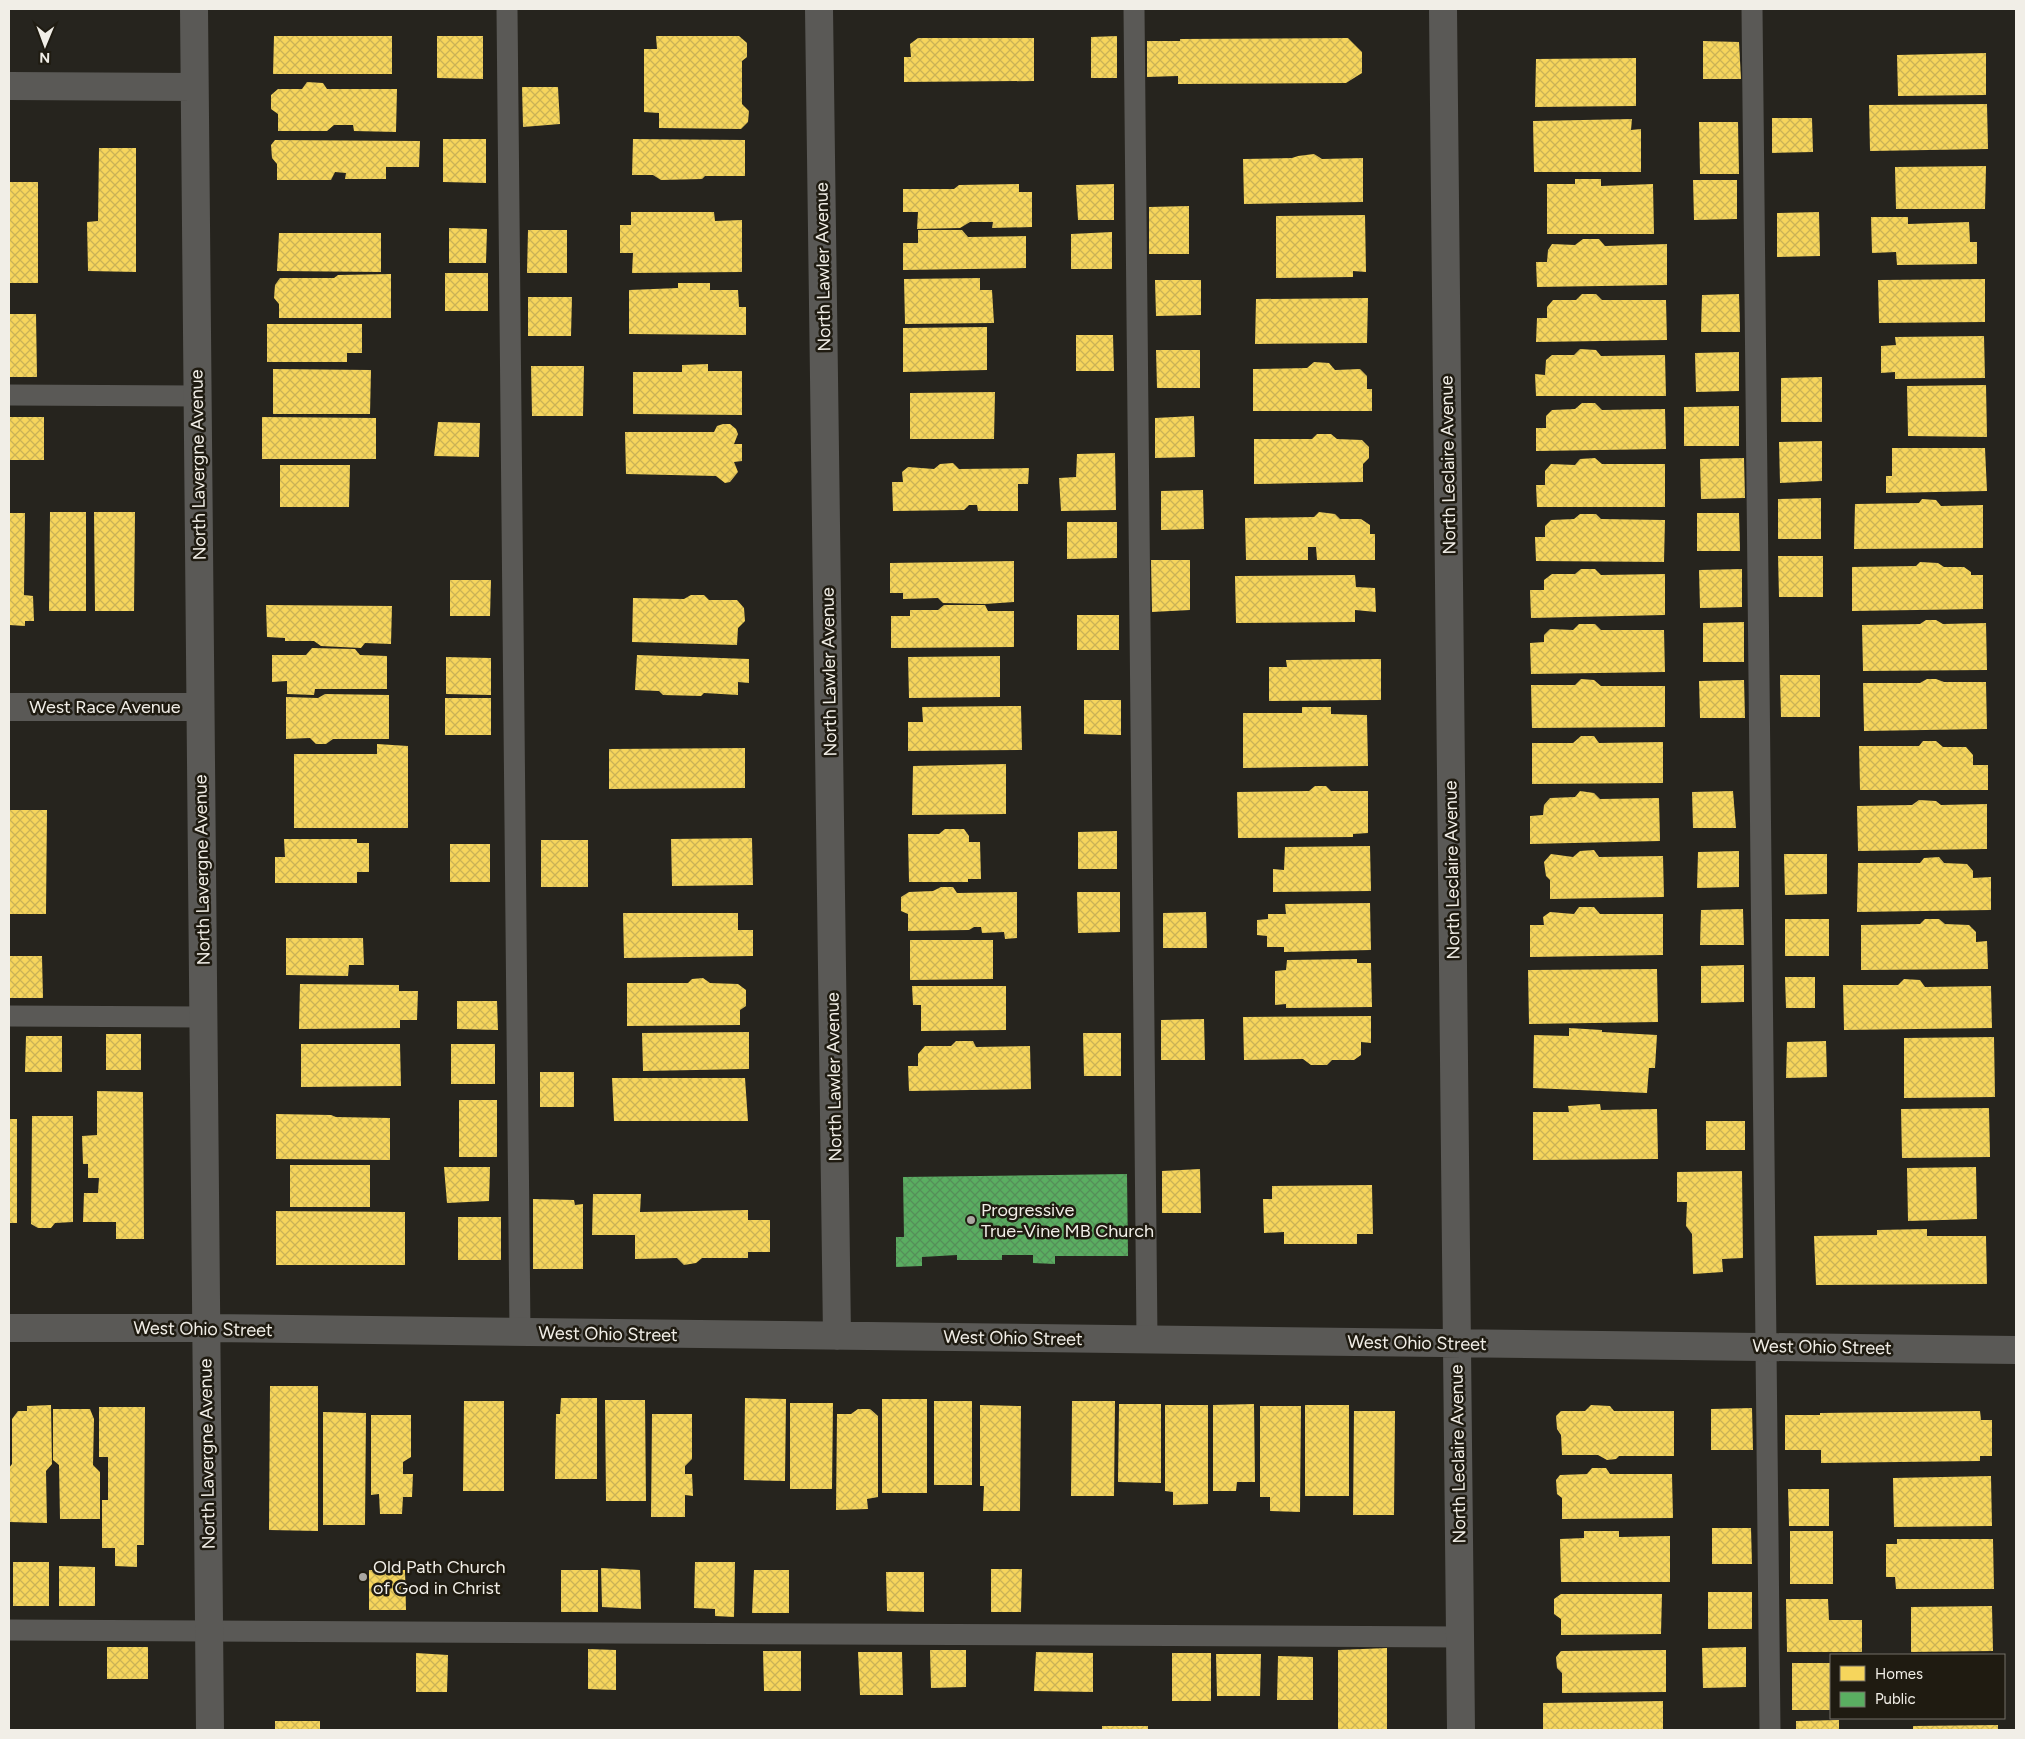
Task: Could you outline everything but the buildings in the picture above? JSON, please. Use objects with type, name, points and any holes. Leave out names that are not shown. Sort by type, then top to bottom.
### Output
[{"type":"street","name":"North Lavergne Avenue","points":[[194,9],[210,1730]]},
{"type":"street","name":"North Lawler Avenue","points":[[820,9],[837,1336]]},
{"type":"street","name":"North Leclaire Avenue","points":[[1443,9],[1461,1730]]},
{"type":"street","points":[[9,86],[194,86]]},
{"type":"street","name":"West Race Avenue","points":[[9,707],[200,707]]},
{"type":"street","name":"West Ohio Street","points":[[9,1328],[206,1328],[2016,1350]]},
{"type":"lane","points":[[507,9],[520,1332]]},
{"type":"lane","points":[[1134,9],[1147,1339]]},
{"type":"lane","points":[[1752,9],[1770,1730]]},
{"type":"lane","points":[[9,395],[197,396]]},
{"type":"lane","points":[[9,1016],[203,1017]]},
{"type":"lane","points":[[9,1630],[1460,1637]]},
{"type":"place","name":"Progressive True-Vine MB Church","points":[[971,1220]]},
{"type":"place","name":"Old Path Church of God in Christ","points":[[363,1577]]}]
